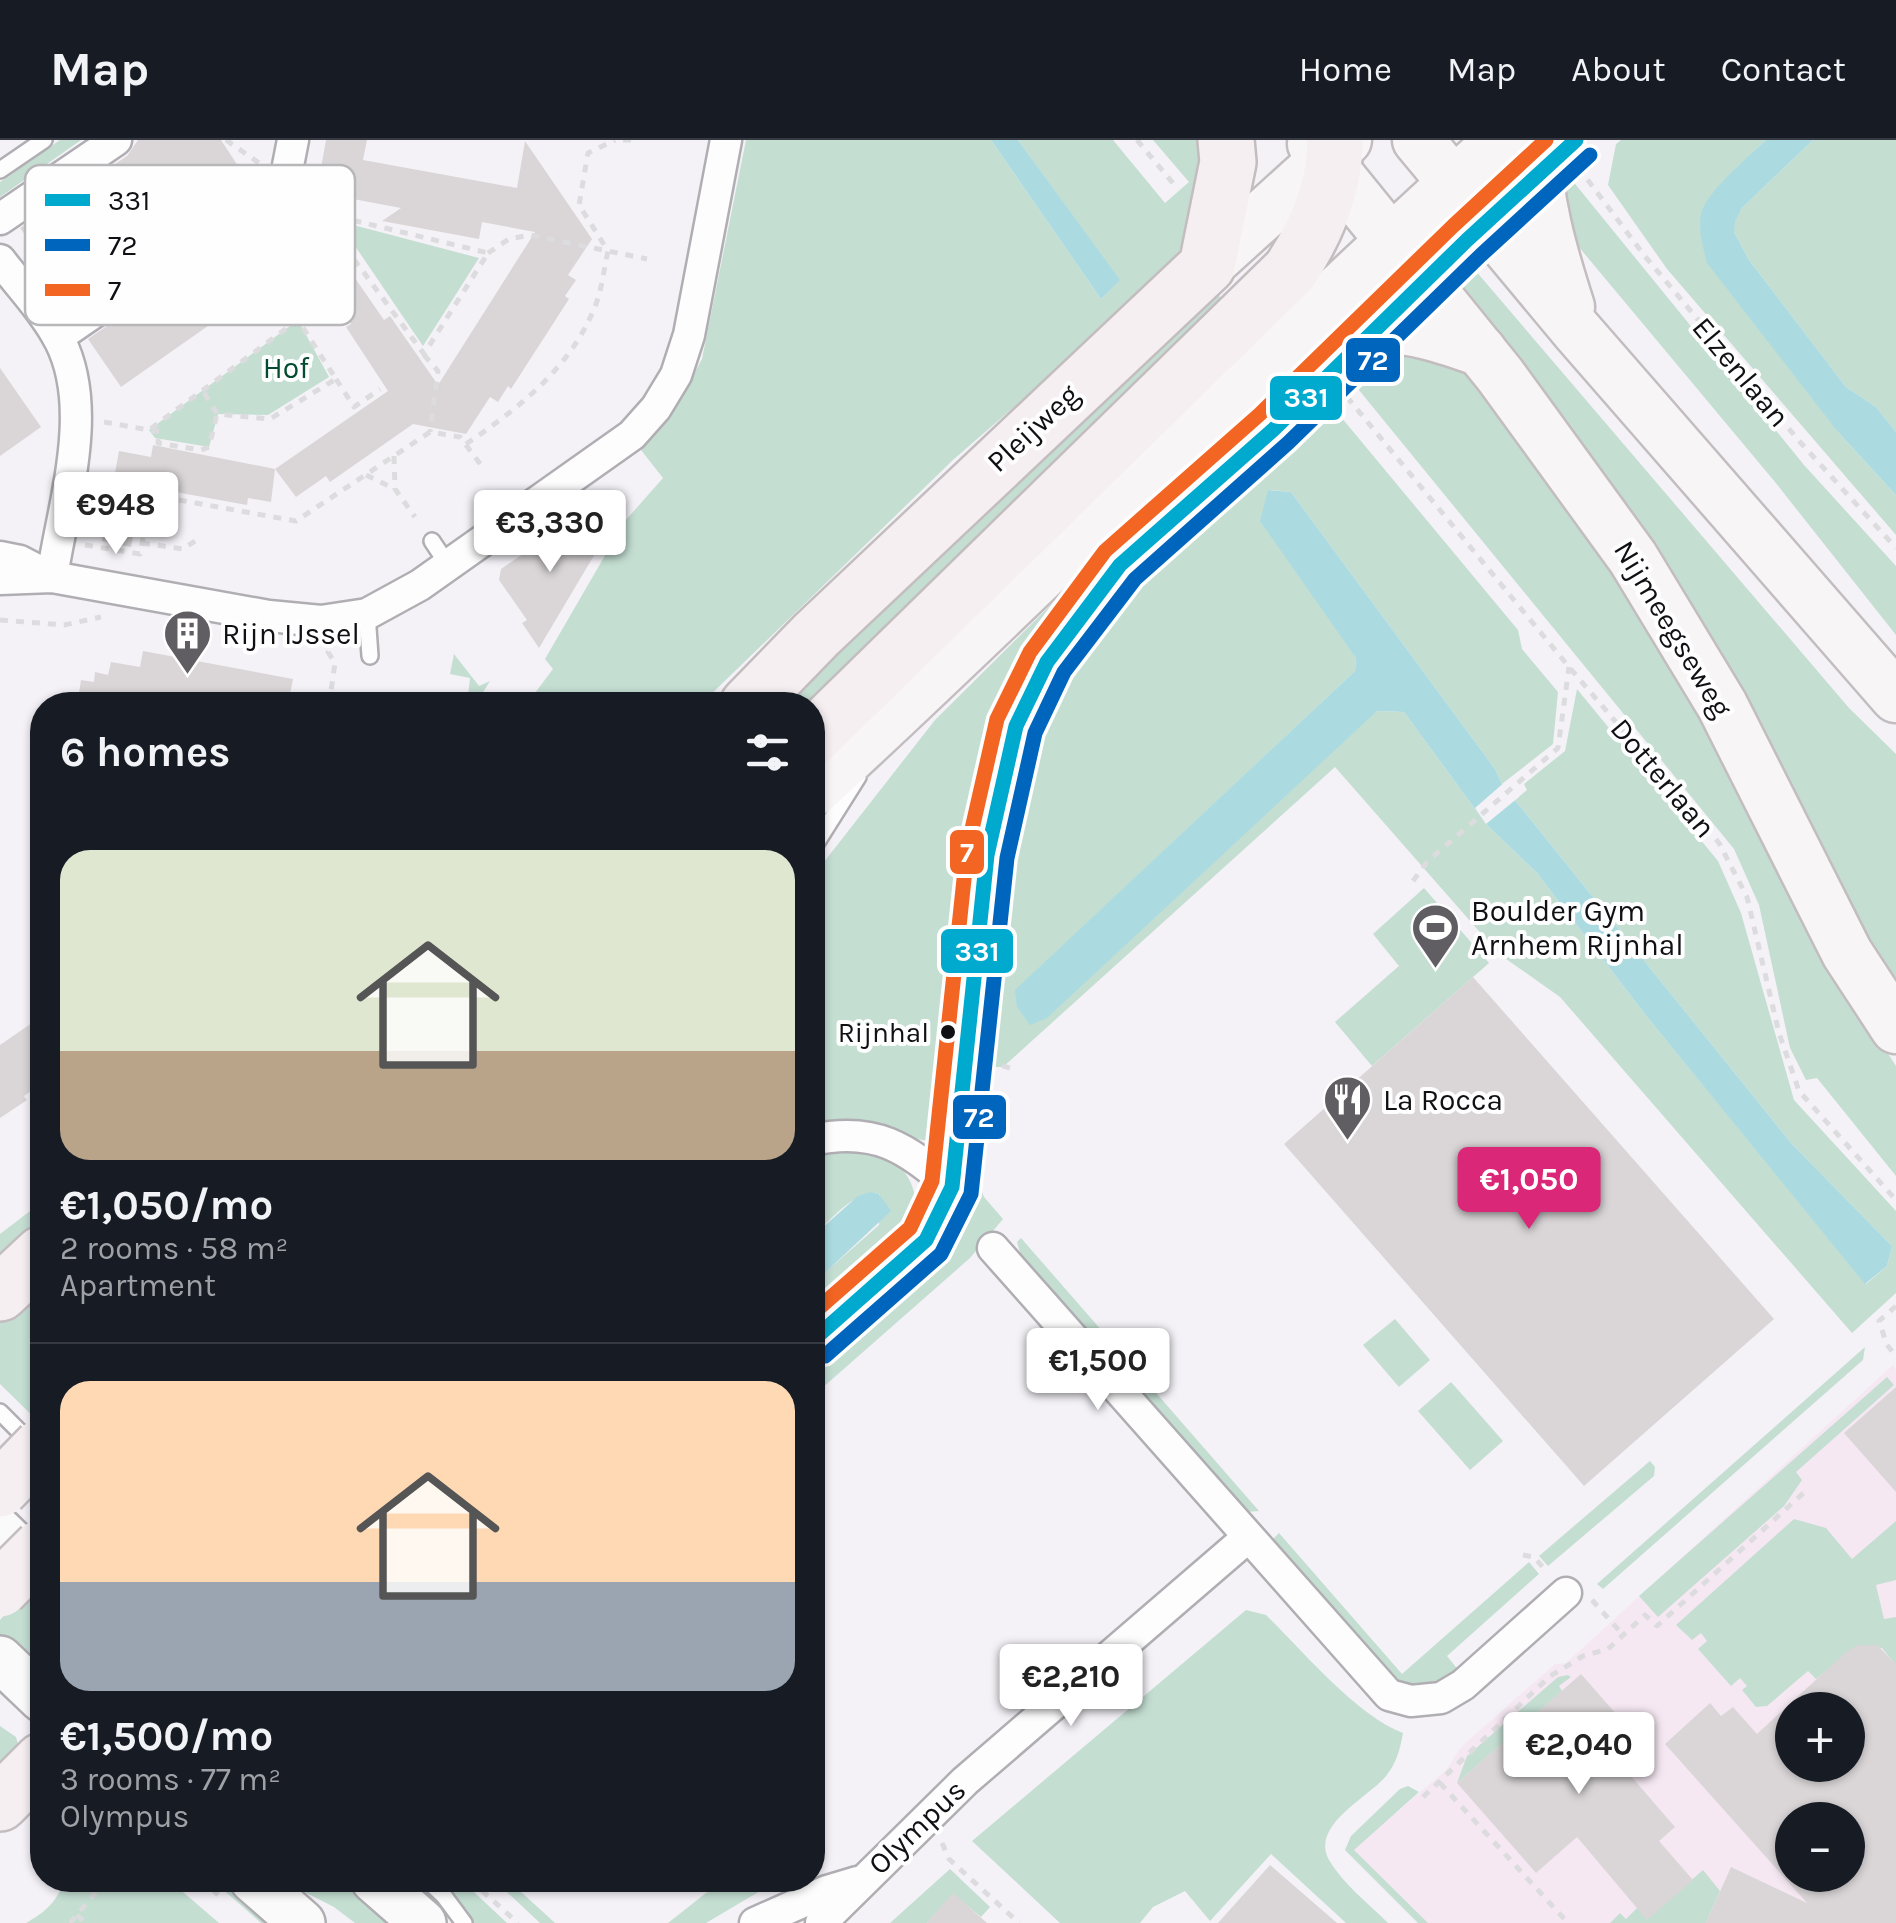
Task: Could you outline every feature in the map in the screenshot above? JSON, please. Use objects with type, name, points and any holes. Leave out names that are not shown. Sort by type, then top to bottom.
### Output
[{"type":"highway","points":[[1207,266],[1228,162],[1226,140]]},
{"type":"highway","points":[[825,725],[1290,271],[1308,244],[1328,162]]},
{"type":"highway","name":"Pleijweg","points":[[761,692],[816,635],[1207,266]]},
{"type":"highway","points":[[742,692],[816,635]]},
{"type":"highway","points":[[0,1293],[30,1265]]},
{"type":"highway","points":[[0,1489],[30,1458]]},
{"type":"highway","points":[[0,1803],[30,1773]]},
{"type":"main road","name":"Nijmeegseweg","points":[[1414,230],[1415,140]]},
{"type":"main road","points":[[825,780],[1266,358],[1414,230],[1501,140]]},
{"type":"main road","points":[[1535,159],[1548,240],[1577,330]]},
{"type":"main road","name":"Pleijweg","points":[[1207,266],[1328,162]]},
{"type":"main road","name":"Nijmeegseweg","points":[[1328,162],[1414,230],[1482,351],[1643,574],[1722,705],[1847,953],[1896,1028]]},
{"type":"main road","name":"Nijmeegseweg","points":[[1414,230],[1477,232],[1577,330],[1896,697]]},
{"type":"main road","points":[[1171,452],[1256,396],[1324,341],[1350,330],[1402,327],[1482,351]]},
{"type":"street","points":[[79,165],[116,140]]},
{"type":"street","points":[[288,165],[293,140]]},
{"type":"street","points":[[0,579],[52,578],[268,616],[321,621],[366,614],[420,585],[440,553],[632,436],[656,408],[676,375],[688,335],[726,140]]},
{"type":"street","points":[[0,219],[25,202]]},
{"type":"street","points":[[0,260],[25,293]]},
{"type":"street","points":[[49,325],[70,362],[77,417],[52,578]]},
{"type":"street","points":[[58,337],[75,325]]},
{"type":"street","points":[[0,557],[20,561],[52,578]]},
{"type":"street","points":[[825,1137],[886,1140],[913,1153],[952,1187]]},
{"type":"street","points":[[992,1248],[1389,1695],[1411,1701],[1441,1698],[1463,1684],[1566,1593]]},
{"type":"street","name":"Olympus","points":[[821,1923],[965,1781],[1247,1538]]},
{"type":"street","points":[[0,1658],[30,1687]]},
{"type":"street","name":"Olympus","points":[[825,1891],[860,1882]]},
{"type":"street","points":[[267,1892],[302,1923]]},
{"type":"street","points":[[388,1892],[423,1923]]},
{"type":"street","name":"Olympus","points":[[759,1922],[823,1892]]},
{"type":"lane","points":[[0,170],[44,140]]},
{"type":"lane","points":[[825,1329],[926,1240],[952,1187],[987,855],[1016,726],[1047,662],[1120,565],[1274,429],[1379,326],[1414,230],[1477,232],[1535,159],[1576,140]]},
{"type":"lane","points":[[366,614],[370,656]]},
{"type":"lane","points":[[825,829],[894,718]]},
{"type":"lane","points":[[0,1412],[30,1442]]},
{"type":"lane","points":[[440,1892],[464,1923]]},
{"type":"path","points":[[226,140],[262,165]]},
{"type":"path","points":[[466,444],[530,396],[565,358],[597,302],[608,251],[579,204],[590,140]]},
{"type":"path","points":[[588,153],[614,140]]},
{"type":"path","points":[[623,140],[638,140]]},
{"type":"path","points":[[1137,140],[1176,188]]},
{"type":"path","name":"Elzenlaan","points":[[1595,188],[1644,255],[1800,442],[1896,548]]},
{"type":"path","points":[[355,221],[488,253]]},
{"type":"path","points":[[424,354],[488,253],[510,239],[530,235],[646,259]]},
{"type":"path","points":[[355,260],[438,371],[430,432]]},
{"type":"path","points":[[149,430],[205,394],[292,325]]},
{"type":"path","points":[[301,325],[354,407],[380,389]]},
{"type":"path","points":[[218,414],[270,419],[336,378]]},
{"type":"path","points":[[77,417],[159,432],[158,443],[201,450],[209,447],[218,414],[205,394]]},
{"type":"path","name":"Dotterlaan","points":[[1348,397],[1718,843],[1747,896],[1779,1032],[1799,1091],[1896,1200]]},
{"type":"path","points":[[58,540],[140,554],[151,495],[296,521],[430,432],[460,437],[484,469]]},
{"type":"path","points":[[394,455],[395,488]]},
{"type":"path","points":[[366,474],[395,488],[415,517]]},
{"type":"path","points":[[142,542],[184,549],[195,541]]},
{"type":"path","points":[[332,692],[335,663],[328,652],[337,642],[335,619]]},
{"type":"path","points":[[0,620],[43,624]]},
{"type":"path","points":[[1413,881],[1427,862],[1558,748],[1569,668]]},
{"type":"path","points":[[1896,1306],[1880,1321],[1896,1356]]},
{"type":"path","points":[[1423,1797],[1549,1677],[1583,1656],[1608,1648],[1645,1615],[1657,1626],[1810,1488]]},
{"type":"path","points":[[1597,1606],[1623,1635]]},
{"type":"path","points":[[1440,1783],[1568,1923]]},
{"type":"path","points":[[950,1859],[1019,1923]]},
{"type":"path","points":[[70,1923],[96,1892]]},
{"type":"path","points":[[483,1892],[518,1923]]},
{"type":"path","points":[[77,1915],[86,1923]]},
{"type":"shaded area","points":[[1893,1365],[1896,1923],[1428,1923],[1353,1850],[1446,1770],[1461,1747],[1555,1664],[1566,1663]]},
{"type":"green space","points":[[60,140],[81,140],[45,165],[25,165],[25,179],[0,197],[0,182]]},
{"type":"green space","points":[[746,140],[991,140],[1101,299],[1119,280],[1018,140],[1113,140],[1165,203],[1189,182],[1153,140],[1206,140],[1193,224],[1173,263],[1129,307],[954,459],[713,692],[536,692],[553,669],[545,659],[625,521],[663,478],[641,450],[670,418],[702,359]]},
{"type":"green space","points":[[1621,140],[1766,140],[1736,168],[1702,211],[1838,432],[1896,495],[1896,535],[1667,269],[1608,185],[1616,144]]},
{"type":"green space","points":[[1813,140],[1896,140],[1896,432],[1876,407],[1846,387],[1749,260],[1734,232],[1734,221],[1742,208]]},
{"type":"green space","points":[[1567,174],[1804,465],[1896,566],[1896,635],[1775,482],[1573,240],[1557,186]]},
{"type":"green space","points":[[355,225],[479,258],[423,346],[355,246]]},
{"type":"green space","points":[[1469,263],[1849,708],[1896,754],[1896,988],[1447,283]]},
{"type":"green space","points":[[1210,284],[1227,306],[825,693],[790,692]]},
{"type":"green space","name":"Hof","points":[[291,325],[301,325],[329,377],[268,415],[218,414],[209,447],[155,438],[149,430]]},
{"type":"green space","points":[[1388,337],[1402,337],[1485,382],[1676,665],[1856,1004],[1896,1066],[1896,1176],[1817,1078],[1806,1080],[1790,1048],[1759,905],[1734,849],[1354,384],[1331,405],[1518,630],[1522,649],[1558,692],[1553,744],[1502,784],[1495,769],[1291,492],[1269,490],[1356,658],[1355,671],[1016,990],[1377,711],[1404,712],[1486,824],[1537,873],[1644,1013],[1866,1284],[1887,1266],[1892,1246],[1791,1143],[1515,800],[1527,790],[1524,784],[1565,751],[1577,689],[1718,861],[1741,913],[1794,1100],[1896,1211],[1896,1293],[1852,1333],[1560,997],[1499,954],[1335,767],[1003,1067],[990,1067],[1034,733],[1055,673],[1072,643]]},
{"type":"green space","points":[[1118,538],[1121,544],[1063,604],[1026,653],[990,740],[975,817],[958,991],[935,1142],[911,1138],[878,1124],[825,1123],[825,861],[935,720]]},
{"type":"green space","points":[[454,654],[479,686],[490,681],[483,692],[468,692],[470,678],[450,674]]},
{"type":"green space","name":"Boulder Gym Arnhem Rijnhal","points":[[1424,888],[1489,963],[1372,1066],[1335,1022],[1399,966],[1373,934]]},
{"type":"green space","points":[[868,1151],[891,1160],[911,1183],[918,1217],[895,1247],[825,1310],[825,1273],[879,1225],[880,1194],[861,1196],[825,1225],[825,1155]]},
{"type":"green space","points":[[979,1185],[1003,1219],[970,1258],[825,1385],[825,1347],[943,1244],[952,1241]]},
{"type":"green space","points":[[30,1211],[30,1247],[0,1276],[0,1234]]},
{"type":"green space","points":[[1021,1238],[1259,1511],[1246,1512],[1021,1256],[1017,1242]]},
{"type":"green space","points":[[30,1287],[30,1413],[0,1384],[0,1316]]},
{"type":"green space","points":[[1395,1319],[1430,1360],[1399,1387],[1363,1345]]},
{"type":"green space","points":[[1865,1347],[1863,1360],[1603,1589],[1597,1584]]},
{"type":"green space","points":[[1887,1377],[1894,1385],[1796,1472],[1802,1480],[1784,1506],[1658,1617],[1639,1596]]},
{"type":"green space","points":[[1451,1382],[1503,1441],[1470,1470],[1418,1411]]},
{"type":"green space","points":[[1650,1461],[1655,1467],[1654,1476],[1548,1566],[1539,1556]]},
{"type":"green space","points":[[1794,1519],[1826,1528],[1852,1559],[1896,1521],[1896,1580],[1876,1585],[1884,1619],[1896,1617],[1896,1665],[1882,1648],[1858,1645],[1816,1679],[1808,1671],[1783,1692],[1775,1692],[1775,1699],[1767,1706],[1756,1707],[1742,1690],[1747,1686],[1740,1678],[1731,1686],[1698,1649],[1707,1641],[1701,1633],[1692,1640],[1676,1625]]},
{"type":"green space","points":[[1279,1533],[1402,1674],[1529,1562],[1539,1574],[1447,1656],[1459,1671],[1435,1683],[1410,1686],[1393,1679],[1275,1545],[1274,1538]]},
{"type":"green space","points":[[30,1585],[30,1663],[0,1635],[0,1620]]},
{"type":"green space","points":[[1246,1610],[1266,1615],[1349,1697],[1403,1733],[1390,1771],[1334,1824],[1325,1847],[1341,1877],[1388,1923],[1346,1923],[1271,1854],[1210,1921],[1185,1891],[1153,1907],[1140,1923],[1060,1923],[972,1841]]},
{"type":"green space","points":[[1558,1677],[1571,1677],[1559,1686],[1562,1691],[1457,1783],[1467,1756]]},
{"type":"green space","points":[[0,1726],[16,1737],[20,1752],[0,1778]]},
{"type":"green space","points":[[1408,1786],[1419,1792],[1354,1850],[1428,1923],[1418,1923],[1345,1850],[1351,1836],[1400,1789]]},
{"type":"green space","points":[[950,1869],[990,1907],[981,1917],[953,1894],[927,1923],[890,1923]]},
{"type":"green space","points":[[1703,1870],[1720,1891],[1706,1923],[1610,1923],[1620,1913],[1626,1919],[1637,1908],[1647,1919]]},
{"type":"green space","points":[[183,1892],[219,1923],[26,1923],[58,1894]]},
{"type":"green space","points":[[226,1892],[247,1892],[283,1923],[261,1923]]},
{"type":"green space","points":[[305,1892],[365,1892],[400,1923],[355,1923]]},
{"type":"green space","points":[[452,1892],[474,1892],[507,1923],[474,1923]]},
{"type":"green space","points":[[507,1892],[521,1892],[555,1923],[540,1923]]},
{"type":"green space","points":[[759,1892],[706,1923],[668,1923],[706,1893]]},
{"type":"water","points":[[991,140],[1018,140],[1120,280],[1101,299]]},
{"type":"water","points":[[1766,140],[1813,140],[1742,208],[1734,232],[1749,260],[1846,387],[1876,407],[1896,432],[1896,495],[1838,432],[1707,263],[1700,226],[1705,205],[1729,175]]},
{"type":"water","points":[[1268,490],[1291,492],[1495,769],[1502,784],[1791,1143],[1892,1246],[1887,1266],[1865,1284],[1644,1013],[1537,873],[1486,824],[1404,712],[1377,711],[1047,1018],[1030,1025],[1017,1007],[1015,990],[1355,671],[1356,658],[1260,521]]},
{"type":"water","points":[[879,1194],[891,1211],[825,1273],[825,1225],[858,1196]]},
{"type":"pier","points":[[1506,781],[1519,797],[1486,824],[1475,808]]},
{"type":"building","points":[[138,140],[221,140],[237,165],[114,165],[127,156]]},
{"type":"building","points":[[326,140],[367,140],[363,160],[517,188],[525,141],[592,239],[568,275],[576,280],[565,296],[569,299],[511,389],[508,386],[498,402],[490,397],[466,434],[413,424],[330,482],[326,476],[296,497],[275,469],[388,391],[346,327],[355,325],[355,278],[384,320],[390,316],[438,385],[535,232],[482,222],[479,239],[382,221],[401,208],[355,199],[355,165],[322,165]]},
{"type":"building","points":[[108,325],[209,325],[121,387],[88,339]]},
{"type":"building","points":[[0,368],[41,427],[0,456]]},
{"type":"building","points":[[153,445],[275,469],[271,502],[248,498],[247,505],[148,487],[145,512],[138,510],[131,547],[102,541],[106,520],[101,518],[109,472],[115,473],[119,451],[151,457]]},
{"type":"building","points":[[581,514],[602,542],[539,648],[522,623],[527,620],[499,580],[501,569]]},
{"type":"building","name":"Rijn IJssel","points":[[143,651],[293,679],[290,692],[79,692],[81,680],[94,682],[95,672],[108,675],[111,662],[140,667]]},
{"type":"building","points":[[1473,977],[1774,1319],[1584,1486],[1284,1144]]},
{"type":"building","points":[[30,1024],[30,1092],[24,1096],[27,1100],[0,1118],[0,1045]]},
{"type":"building","points":[[1896,1387],[1896,1492],[1844,1433]]},
{"type":"building","points":[[1858,1645],[1877,1645],[1896,1664],[1896,1923],[1706,1923],[1731,1867],[1775,1888],[1775,1892],[1807,1903],[1797,1892],[1865,1892],[1865,1802],[1775,1802],[1775,1867],[1665,1744],[1710,1703],[1721,1716],[1733,1707],[1757,1734],[1775,1717],[1775,1782],[1865,1782],[1865,1692],[1803,1692]]},
{"type":"building","points":[[1581,1674],[1639,1740],[1617,1760],[1675,1827],[1659,1841],[1693,1880],[1647,1920],[1577,1837],[1536,1873],[1457,1783]]},
{"type":"building","points":[[1270,1865],[1337,1923],[1218,1923]]},
{"type":"building","points":[[953,1893],[987,1923],[927,1923]]},
{"type":"transit line","name":"7","points":[[825,1303],[910,1228],[932,1181],[967,851],[997,719],[1030,652],[1105,551],[1260,414],[1546,140]]},
{"type":"transit line","name":"331","points":[[825,1329],[926,1240],[952,1187],[987,855],[1016,726],[1047,662],[1120,565],[1274,429],[1467,240],[1576,140]]},
{"type":"transit line","name":"72","points":[[825,1356],[941,1254],[971,1194],[1007,858],[1035,733],[1064,672],[1135,579],[1288,443],[1590,155]]},
{"type":"place","name":"Rijn IJssel","points":[[187,676]]},
{"type":"place","name":"Boulder Gym Arnhem Rijnhal","points":[[1436,970]]},
{"type":"place","name":"Rijnhal","points":[[948,1032]]},
{"type":"place","name":"La Rocca","points":[[1348,1142]]}]
